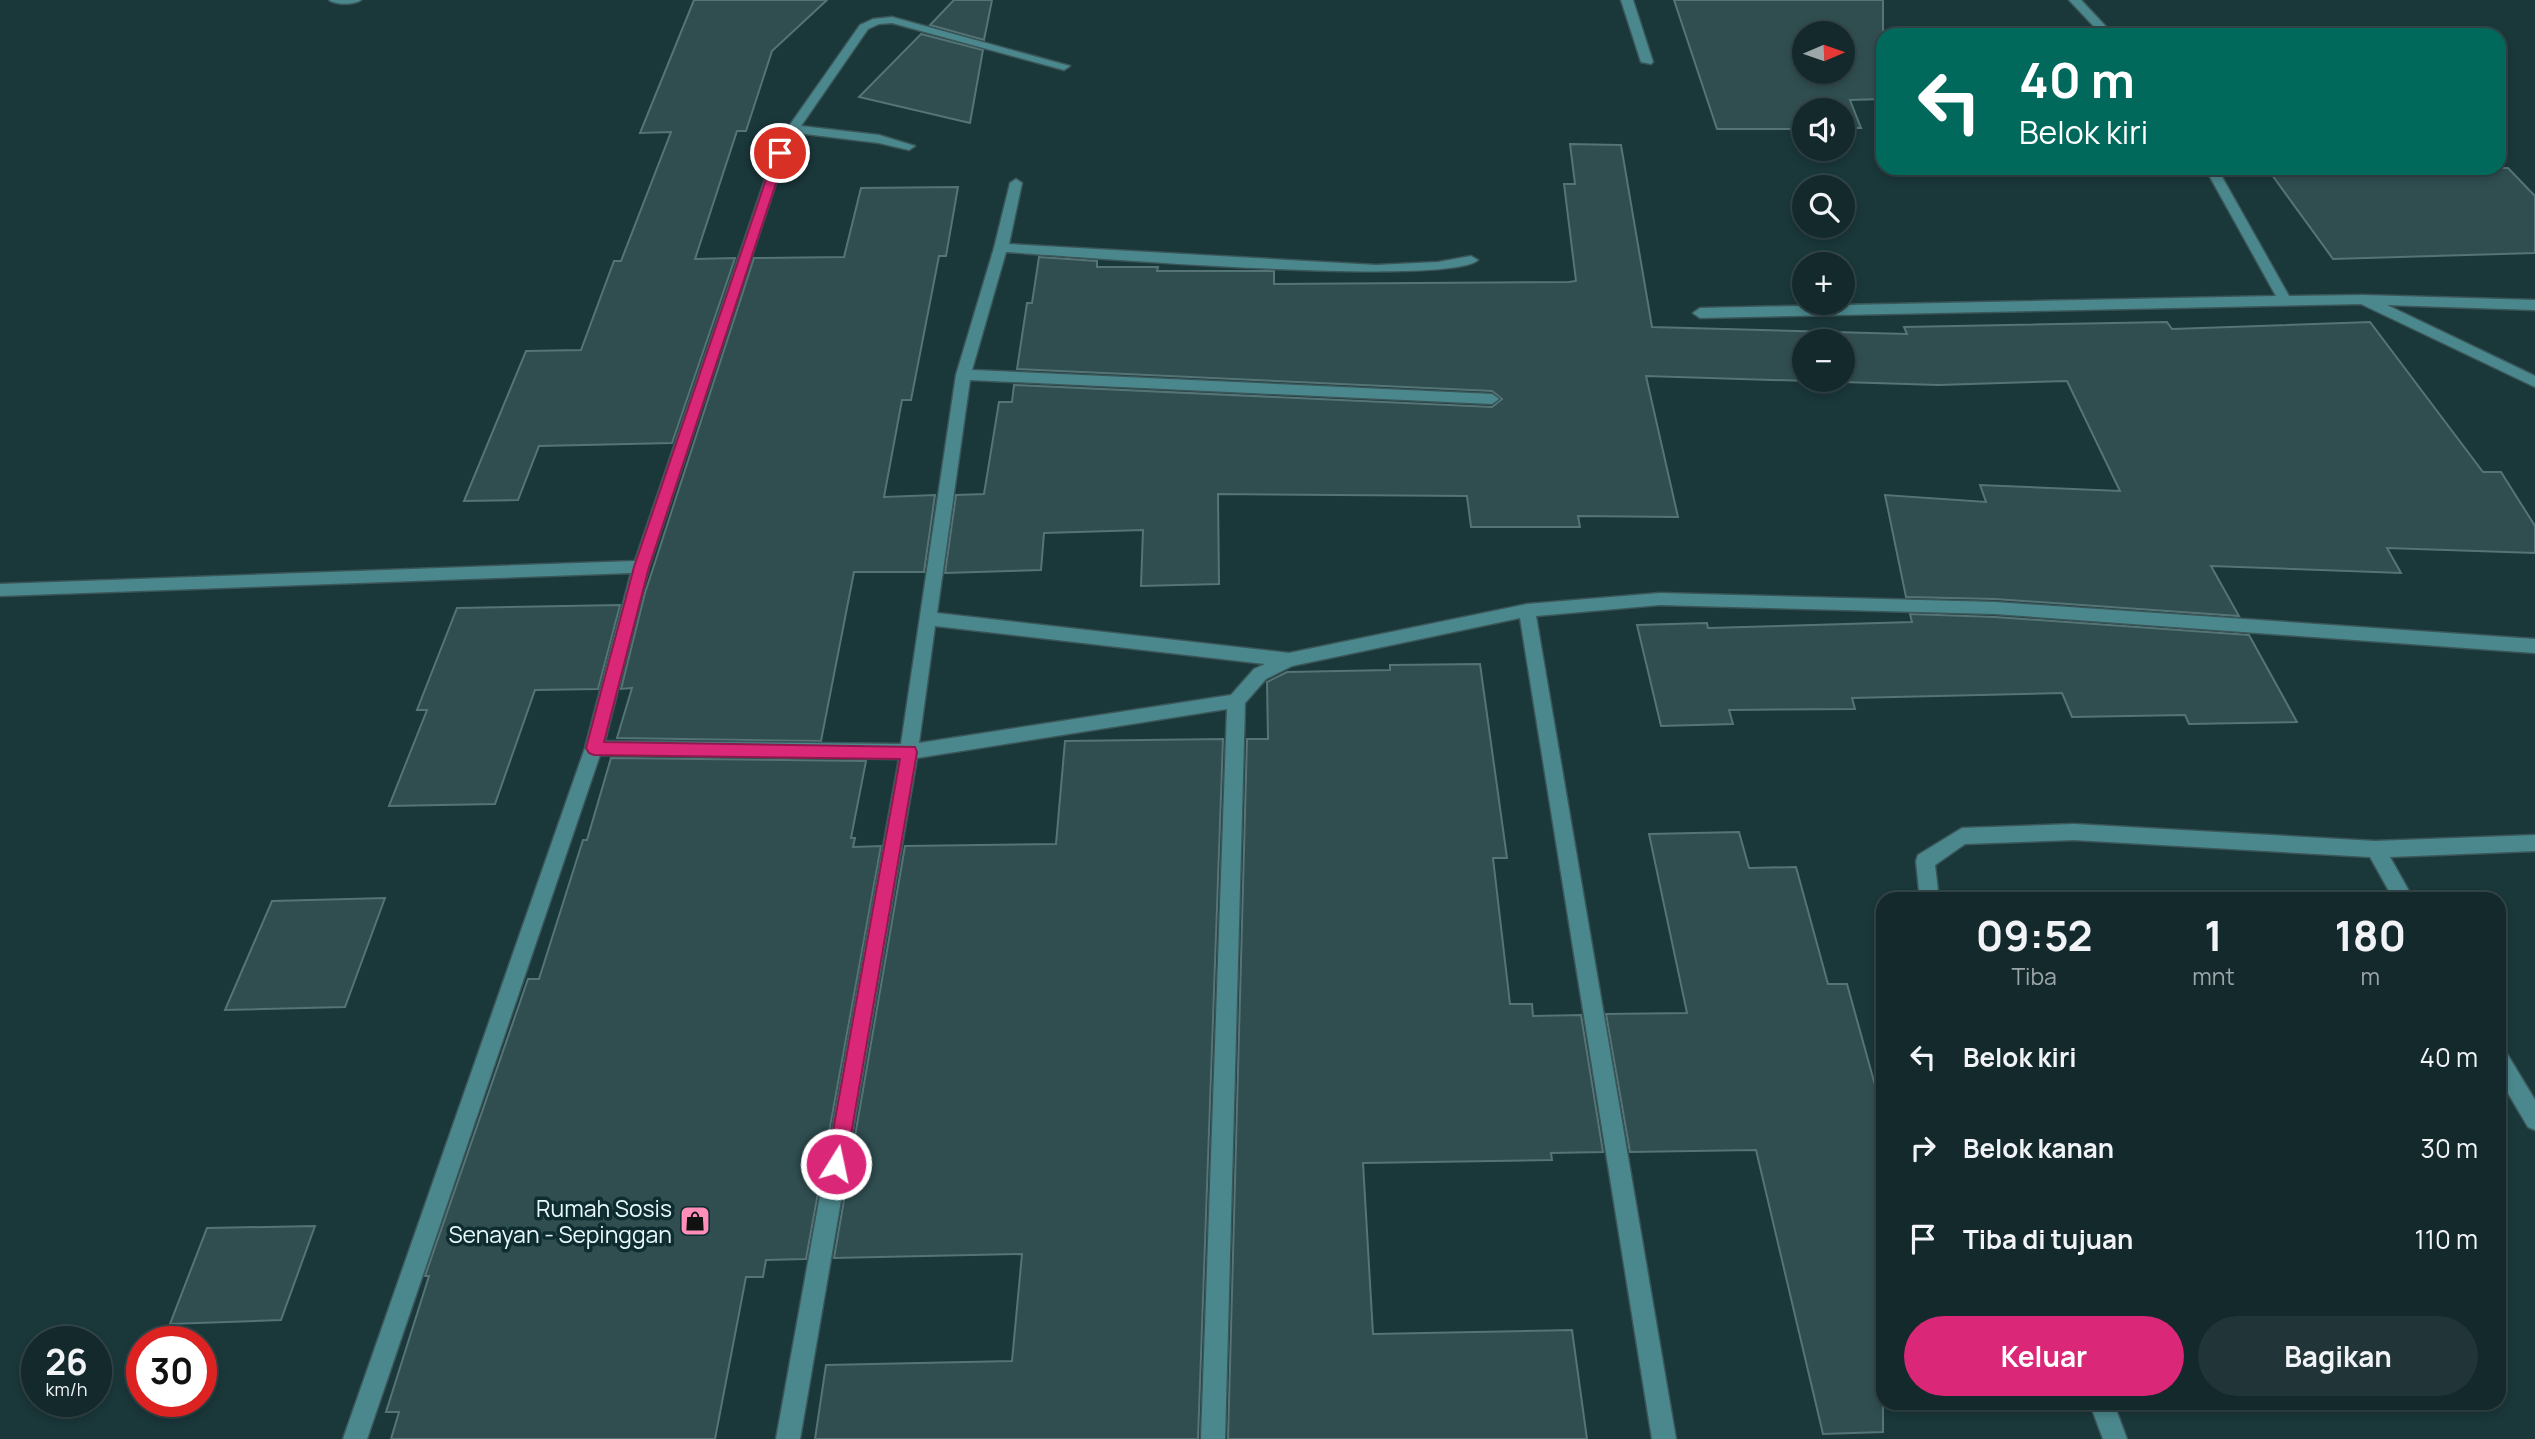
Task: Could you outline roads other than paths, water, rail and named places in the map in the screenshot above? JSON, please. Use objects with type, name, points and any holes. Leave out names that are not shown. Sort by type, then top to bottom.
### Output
[{"type":"street","points":[[335,0],[355,0]]},
{"type":"street","points":[[1627,0],[1647,62]]},
{"type":"street","points":[[2075,0],[2101,28]]},
{"type":"street","points":[[355,1439],[594,748],[641,567],[780,153],[793,129],[864,27],[877,21],[892,20],[1064,66]]},
{"type":"street","points":[[793,129],[879,139],[909,146]]},
{"type":"street","points":[[2215,175],[2285,301]]},
{"type":"street","points":[[788,1439],[909,752],[963,375],[1001,248],[1016,183]]},
{"type":"street","points":[[1001,248],[1376,268],[1438,266],[1471,260]]},
{"type":"street","points":[[2363,299],[2535,382]]},
{"type":"street","points":[[1700,313],[2363,299],[2535,304]]},
{"type":"street","points":[[963,375],[1492,399]]},
{"type":"street","points":[[0,590],[641,567]]},
{"type":"street","points":[[594,748],[909,752],[1236,701],[1260,674],[1289,660],[1528,610],[1660,599],[1995,608],[2535,646]]},
{"type":"street","points":[[1528,610],[1664,1439]]},
{"type":"street","points":[[929,619],[1289,660]]},
{"type":"street","points":[[1213,1439],[1236,701]]},
{"type":"street","points":[[1929,892],[1925,861],[1962,836],[2074,832],[2375,849],[2535,843]]},
{"type":"street","points":[[2375,849],[2400,892]]},
{"type":"street","points":[[2506,1071],[2535,1120]]},
{"type":"street","points":[[2104,1410],[2115,1439]]},
{"type":"place","name":"Rumah Sosis Senayan - Sepinggan","points":[[695,1221]]}]
